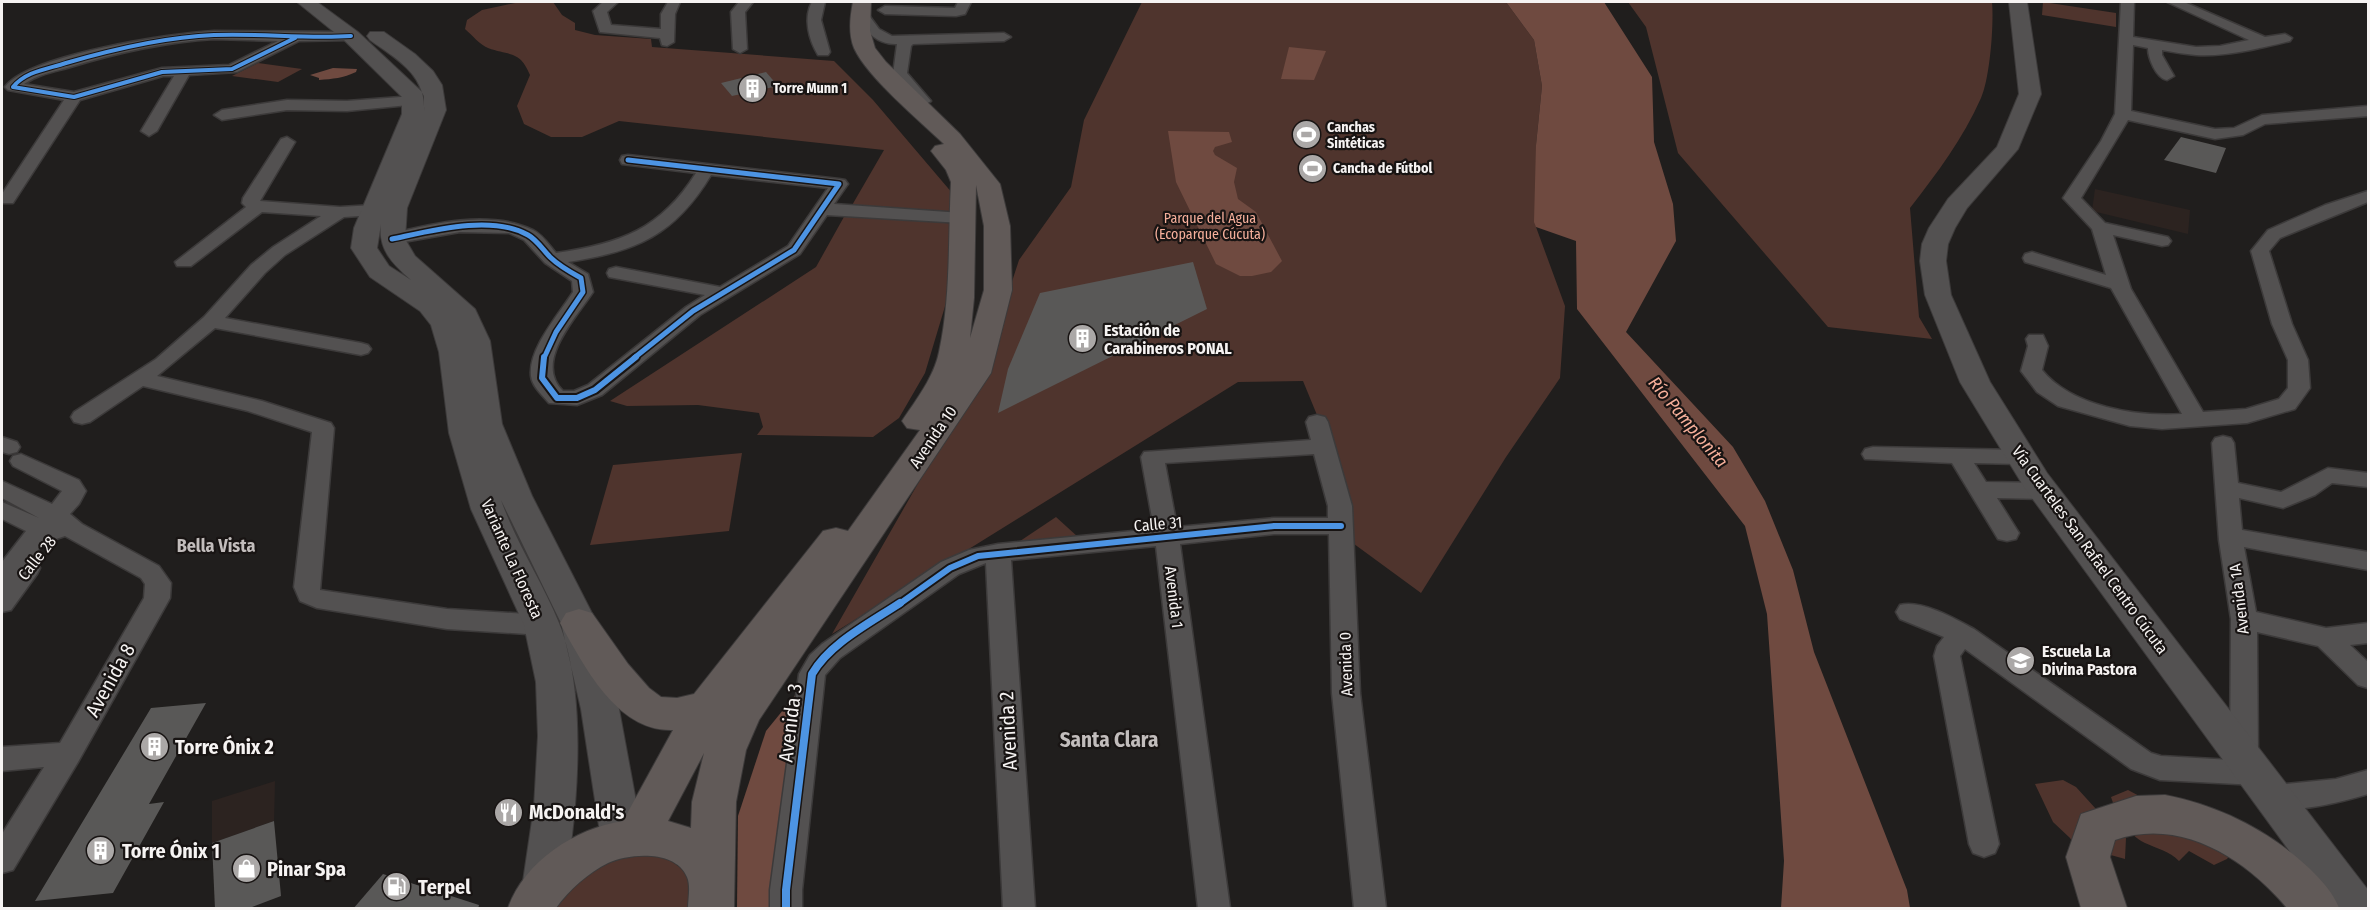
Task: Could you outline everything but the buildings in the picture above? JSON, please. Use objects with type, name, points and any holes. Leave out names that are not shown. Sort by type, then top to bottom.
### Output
[{"type":"main road","name":"Variante La Floresta","points":[[306,2],[345,21],[422,69],[435,90],[435,110],[384,209],[367,228],[364,248],[379,271],[430,305],[445,324],[453,352],[464,433],[488,509],[560,624],[555,682],[558,736],[555,807],[538,898]]},
{"type":"main road","name":"Vía Cuarteles San Rafael Centro Cúcuta","points":[[2018,2],[2030,94],[2007,149],[1950,213],[1935,244],[1933,261],[1938,296],[1975,382],[2020,457],[2043,491],[2259,775],[2346,908]]},
{"type":"main road","name":"Avenida 10","points":[[712,900],[714,801],[725,750],[742,713],[780,634],[933,418],[976,373],[998,290],[997,226],[988,184],[952,139],[878,67],[865,48],[860,31],[862,7]]},
{"type":"main road","name":"Avenida 10","points":[[862,7],[839,32],[849,59],[858,72],[958,168],[963,182],[960,298],[954,354],[939,389],[933,418]]},
{"type":"main road","name":"Variante La Floresta","points":[[345,21],[413,96],[413,114],[384,209],[392,238],[405,261],[465,315],[476,340],[487,424],[516,496],[560,624],[600,709],[629,838]]},
{"type":"main road","points":[[560,624],[640,705],[658,713],[686,713],[708,705]]},
{"type":"main road","name":"Avenida 10","points":[[629,838],[708,705],[780,634]]},
{"type":"main road","points":[[2104,909],[2088,857],[2097,827],[2141,814],[2180,815],[2204,823],[2255,851],[2298,886],[2346,908]]},
{"type":"main road","points":[[538,898],[575,860],[593,849],[629,838],[667,838],[684,844],[698,854],[712,900]]},
{"type":"street","points":[[611,2],[600,11],[604,29],[667,38],[668,14],[674,2]]},
{"type":"street","points":[[740,49],[738,12],[746,2]]},
{"type":"street","points":[[819,2],[813,9],[814,22],[823,52]]},
{"type":"street","points":[[964,2],[960,11],[956,12],[862,7],[874,32],[889,40],[908,41],[929,37],[1004,37]]},
{"type":"street","points":[[2127,2],[2123,114],[2109,141],[2072,198],[2077,207],[2099,227],[2120,285],[2141,328],[2173,376],[2196,420]]},
{"type":"street","points":[[2174,2],[2266,43]]},
{"type":"street","points":[[295,38],[212,35],[133,45],[53,68],[16,82],[12,87],[74,97],[135,78],[184,70],[231,69],[295,38],[345,21]]},
{"type":"street","points":[[2126,40],[2196,51],[2266,43],[2285,38]]},
{"type":"street","points":[[908,41],[904,44],[900,74],[923,101],[921,111]]},
{"type":"street","points":[[2156,45],[2155,55],[2167,76]]},
{"type":"street","points":[[148,131],[184,70]]},
{"type":"street","points":[[7,199],[74,97]]},
{"type":"street","points":[[222,115],[287,105],[347,106],[414,101]]},
{"type":"street","points":[[2123,114],[2215,134],[2237,132],[2262,120],[2368,111]]},
{"type":"street","points":[[287,142],[251,203],[258,207],[340,212],[384,209]]},
{"type":"street","points":[[392,238],[436,229],[466,226],[499,227],[527,234],[552,259],[581,278],[584,292],[551,343],[542,363],[541,377],[556,398],[577,398],[595,390],[693,311],[794,250],[838,184],[628,160]]},
{"type":"street","points":[[552,259],[622,246],[645,235],[664,223],[681,206],[708,168]]},
{"type":"street","points":[[2036,339],[2038,346],[2031,371],[2044,387],[2066,401],[2130,419],[2162,422],[2247,416],[2287,404],[2299,388],[2298,360],[2282,324],[2260,251],[2274,234],[2331,209],[2368,196]]},
{"type":"street","points":[[184,262],[258,207]]},
{"type":"street","points":[[822,209],[962,218]]},
{"type":"street","points":[[82,417],[141,379],[211,321],[258,269],[279,251],[340,212]]},
{"type":"street","points":[[2099,227],[2162,241]]},
{"type":"street","points":[[2032,258],[2120,285]]},
{"type":"street","points":[[616,273],[723,293]]},
{"type":"street","points":[[211,321],[361,350]]},
{"type":"street","points":[[141,379],[254,406],[323,428],[307,587],[309,595],[317,599],[447,619],[560,624]]},
{"type":"street","name":"Avenida 0","points":[[1321,434],[1340,506],[1346,693],[1370,909]]},
{"type":"street","name":"Avenida 1","points":[[1214,909],[1167,537],[1152,458],[1321,434]]},
{"type":"street","name":"Avenida 1A","points":[[2223,443],[2231,536],[2244,619],[2259,775]]},
{"type":"street","points":[[10,450],[71,485],[74,490],[59,525]]},
{"type":"street","points":[[1874,454],[2020,457]]},
{"type":"street","points":[[1963,464],[2007,533]]},
{"type":"street","points":[[2227,488],[2283,500],[2307,490],[2328,475],[2368,480]]},
{"type":"street","name":"Calle 28","points":[[2,489],[59,525]]},
{"type":"street","points":[[1980,490],[2043,491]]},
{"type":"street","name":"Avenida 8","points":[[2,510],[59,525],[150,572],[159,583],[156,598],[68,754],[2,860]]},
{"type":"street","name":"Calle 28","points":[[2,579],[59,525]]},
{"type":"street","name":"Calle 28","points":[[2,603],[59,525]]},
{"type":"street","name":"Calle 31","points":[[988,554],[1274,526],[1341,526]]},
{"type":"street","points":[[2231,536],[2368,561]]},
{"type":"street","name":"Avenida 3","points":[[786,909],[786,890],[813,674],[819,662],[831,651],[950,568],[988,554]]},
{"type":"street","name":"Avenida 2","points":[[988,554],[1019,909]]},
{"type":"street","points":[[1909,612],[1941,623],[1965,636],[2141,762],[2160,768],[2259,775],[2336,791],[2368,782]]},
{"type":"street","points":[[2244,619],[2326,638],[2368,633]]},
{"type":"street","points":[[1965,636],[1950,646],[1947,656],[1984,844]]},
{"type":"street","points":[[2326,638],[2368,678]]},
{"type":"street","points":[[2,759],[68,754]]},
{"type":"shaded area","points":[[2095,189],[2190,210],[2188,234],[2092,211]]},
{"type":"shaded area","points":[[275,781],[274,821],[212,843],[212,801]]},
{"type":"green space","points":[[520,2],[553,2],[562,15],[575,23],[575,30],[595,35],[651,39],[652,47],[834,61],[873,100],[953,194],[955,214],[851,207],[884,150],[619,121],[582,137],[551,137],[524,124],[517,106],[530,75],[526,67],[514,55],[485,47],[465,29],[467,20],[482,10]]},
{"type":"green space","name":"Parque del Agua (Ecoparque Cúcuta)","points":[[1142,2],[1506,2],[1534,40],[1542,86],[1536,145],[1536,227],[1565,306],[1560,378],[1506,457],[1421,593],[1350,541],[1331,449],[1303,381],[1238,382],[832,634],[984,368],[1019,260],[1071,187],[1084,120]]},
{"type":"green space","points":[[1628,2],[1992,2],[1991,51],[1981,98],[1958,142],[1910,208],[1919,317],[1932,339],[1828,327],[1678,153],[1646,27]]},
{"type":"green space","points":[[2043,2],[2116,13],[2116,27],[2042,15]]},
{"type":"green space","points":[[258,63],[302,69],[278,82],[232,76]]},
{"type":"green space","points":[[845,215],[958,224],[955,273],[925,373],[899,418],[873,437],[757,435],[763,427],[759,413],[698,405],[627,406],[610,401],[816,267]]},
{"type":"green space","points":[[742,453],[729,531],[590,545],[613,465]]},
{"type":"green space","points":[[1056,517],[1078,537],[1008,549]]},
{"type":"green space","points":[[2063,780],[2076,787],[2096,809],[2112,818],[2126,838],[2125,859],[2100,852],[2079,853],[2070,838],[2053,822],[2035,784]]},
{"type":"green space","points":[[2128,790],[2233,850],[2227,859],[2214,865],[2189,851],[2179,861],[2167,852],[2145,843],[2133,835],[2124,823],[2111,797]]},
{"type":"green space","points":[[647,853],[668,860],[682,870],[690,885],[690,908],[552,908],[572,882],[621,856]]},
{"type":"water","name":"Río Pamplonita","points":[[1506,2],[1604,2],[1652,77],[1654,142],[1673,204],[1676,241],[1626,332],[1733,447],[1765,501],[1793,570],[1814,652],[1907,890],[1910,908],[1781,908],[1784,861],[1767,614],[1745,526],[1577,309],[1576,241],[1536,227],[1534,222],[1536,145],[1542,86],[1534,40]]},
{"type":"water","points":[[1289,47],[1326,51],[1314,80],[1281,79]]},
{"type":"water","points":[[333,68],[357,69],[356,72],[333,79],[319,80],[310,75]]},
{"type":"water","points":[[1168,131],[1229,132],[1232,142],[1215,147],[1213,151],[1215,155],[1237,168],[1234,182],[1238,199],[1256,212],[1282,261],[1271,272],[1240,276],[1216,264],[1176,182]]},
{"type":"water","points":[[805,683],[774,908],[737,908],[738,816],[766,731]]},
{"type":"cycle path","points":[[295,38],[232,69],[162,72],[74,97],[13,87],[28,75],[42,70],[156,41],[214,35],[351,36]]},
{"type":"cycle path","points":[[392,239],[460,227],[496,226],[513,229],[530,236],[554,260],[581,278],[583,292],[550,343],[545,354],[541,375],[549,390],[557,398],[577,398],[595,390],[693,311],[794,250],[839,184],[628,160]]},
{"type":"cycle path","points":[[786,908],[786,890],[812,674],[819,662],[831,651],[950,568],[978,556],[998,553],[1274,526],[1341,526]]},
{"type":"place","name":"Torre Munn 1","points":[[752,88]]},
{"type":"place","name":"Canchas Sintéticas","points":[[1306,135]]},
{"type":"place","name":"Cancha de Fútbol","points":[[1312,168]]},
{"type":"place","name":"Estación de Carabineros PONAL","points":[[1083,339]]},
{"type":"place","name":"Escuela La Divina Pastora","points":[[2021,660]]},
{"type":"place","name":"Torre Ónix 2","points":[[154,747]]},
{"type":"place","name":"McDonald's","points":[[508,812]]},
{"type":"place","name":"Torre Ónix 1","points":[[101,851]]},
{"type":"place","name":"Pinar Spa","points":[[246,869]]},
{"type":"place","name":"Terpel","points":[[397,887]]},
{"type":"district","name":"Bella Vista","points":[[216,546]]},
{"type":"district","name":"Santa Clara","points":[[1109,740]]}]
